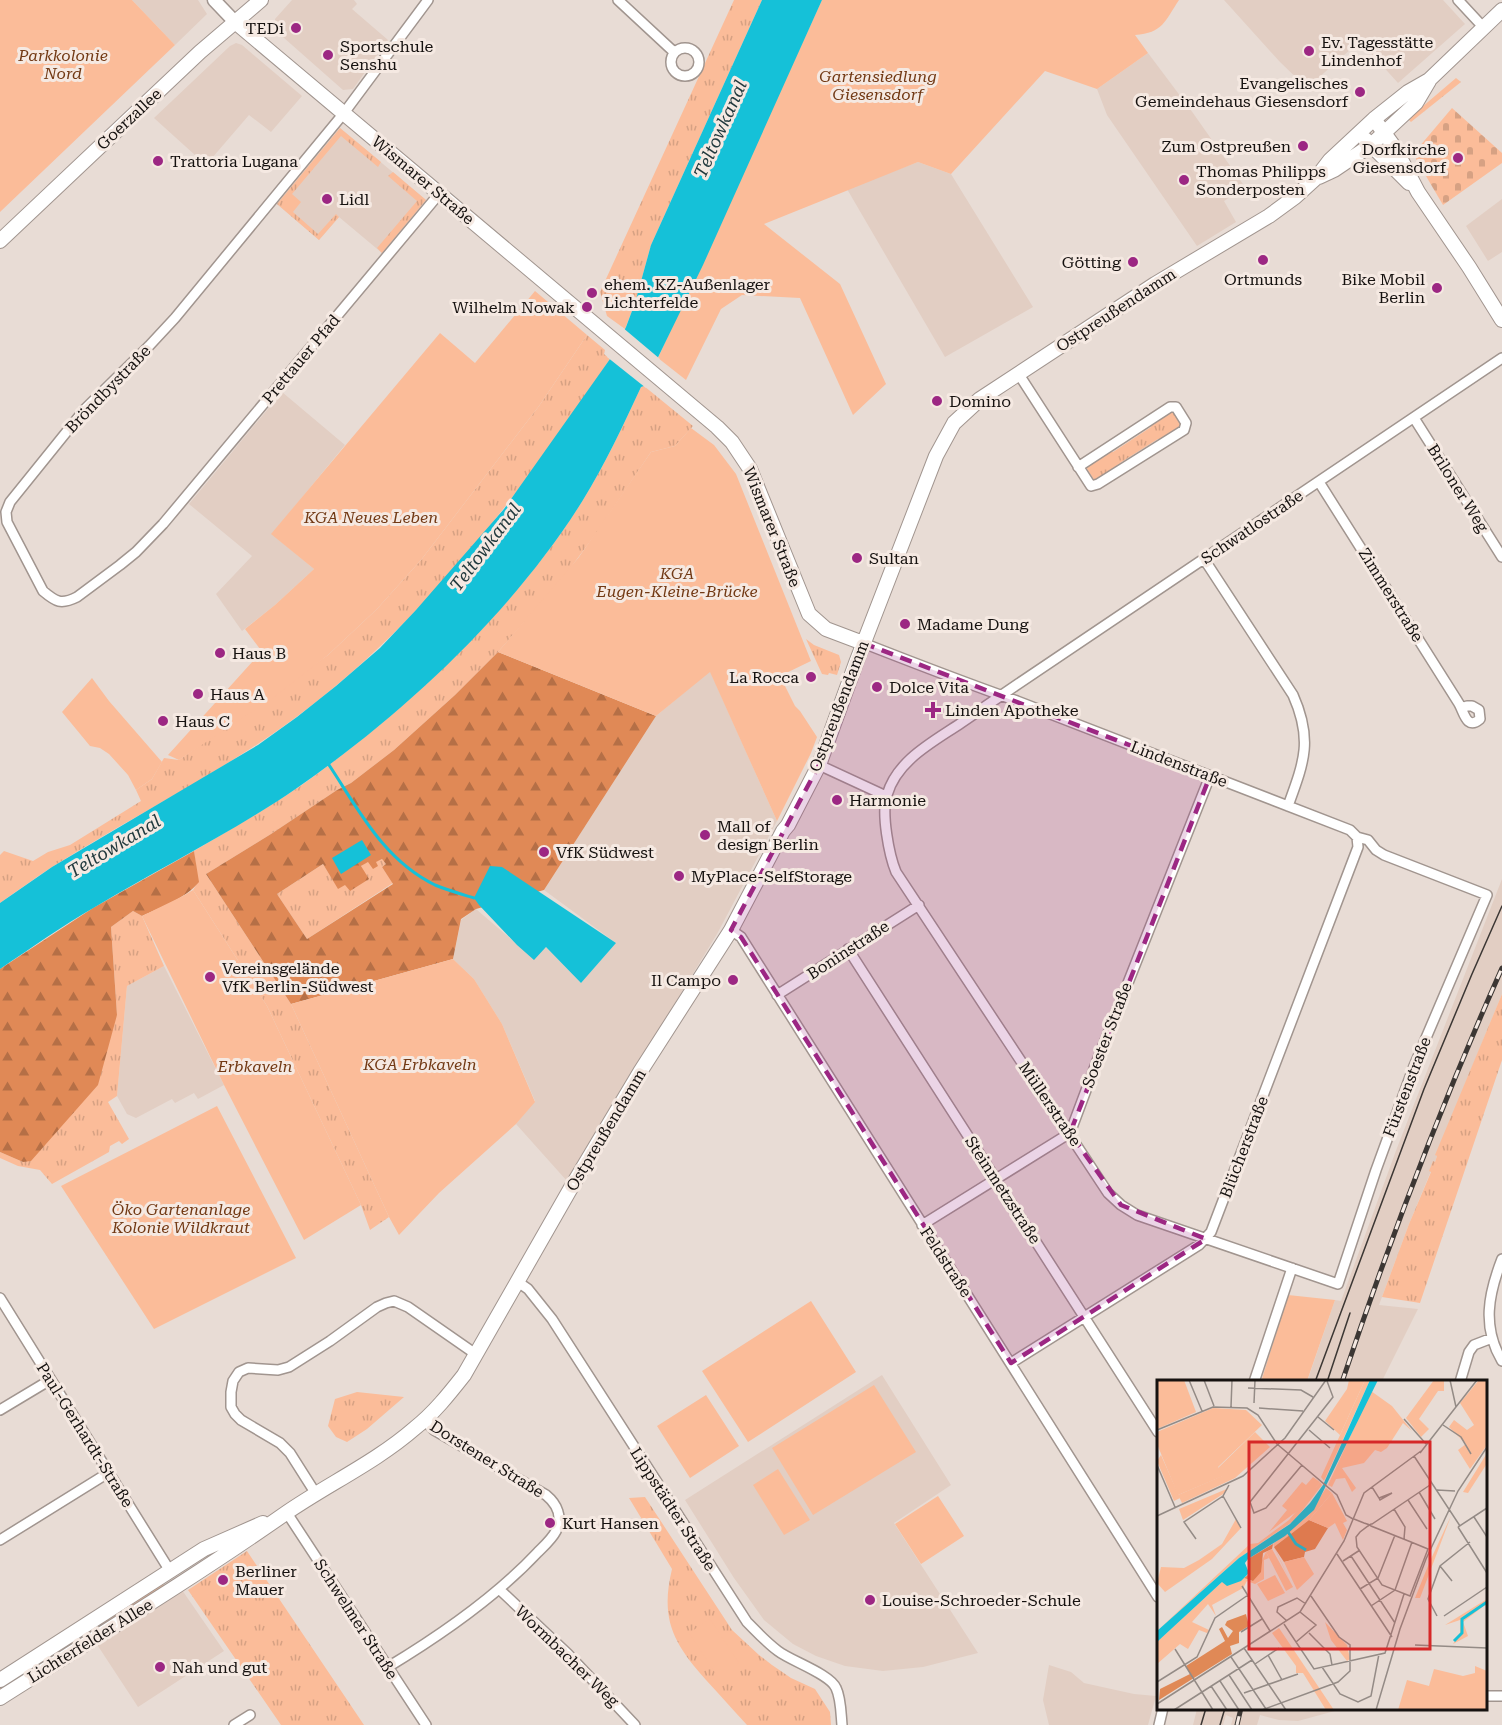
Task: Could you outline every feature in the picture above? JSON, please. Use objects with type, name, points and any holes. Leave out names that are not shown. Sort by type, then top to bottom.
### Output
[{"type":"main road","name":"Goerzallee","points":[[0,241],[171,79],[261,0]]},
{"type":"main road","name":"Ostpreußendamm","points":[[1317,177],[1334,170],[1371,145],[1416,103],[1430,80],[1502,10]]},
{"type":"main road","name":"Wismarer Straße","points":[[235,22],[717,428],[741,453],[753,476],[811,616],[826,629],[864,643]]},
{"type":"main road","name":"Ostpreußendamm","points":[[241,1538],[287,1513],[383,1452],[424,1420],[448,1395],[477,1355],[573,1183],[731,930],[819,765],[936,456],[954,423],[973,404],[1018,373],[1155,284],[1269,216],[1317,177],[1330,160],[1374,119],[1408,92],[1430,80]]},
{"type":"main road","points":[[1374,119],[1384,132],[1418,192],[1502,320]]},
{"type":"main road","points":[[1360,133],[1418,192]]},
{"type":"main road","name":"Lichterfelder Allee","points":[[0,1680],[204,1550],[241,1538]]},
{"type":"main road","name":"Lichterfelder Allee","points":[[0,1698],[181,1584],[241,1538]]},
{"type":"main road","points":[[170,1571],[181,1584]]},
{"type":"street","points":[[214,0],[235,22]]},
{"type":"street","points":[[344,113],[428,0]]},
{"type":"street","points":[[618,0],[674,52]]},
{"type":"street","points":[[1458,0],[1484,28]]},
{"type":"street","name":"Bröndbystraße","points":[[163,524],[120,565],[77,597],[68,602],[60,602],[43,591],[7,522],[6,512],[10,502],[85,408],[175,318],[344,113]]},
{"type":"street","name":"Prettauer Pfad","points":[[163,524],[440,194]]},
{"type":"street","name":"Schwatlostraße","points":[[1002,695],[1502,358]]},
{"type":"street","points":[[1018,373],[1078,467],[1091,486],[1098,484],[1184,430],[1186,423],[1176,407],[1170,407],[1078,467]]},
{"type":"street","name":"Briloner Weg","points":[[1414,418],[1502,557]]},
{"type":"street","name":"Zimmerstraße","points":[[1319,482],[1462,708]]},
{"type":"street","points":[[1204,559],[1293,695],[1299,708],[1305,733],[1304,758],[1288,806]]},
{"type":"street","name":"Lindenstraße","points":[[864,643],[1350,831],[1357,837],[1365,838],[1384,855],[1487,895]]},
{"type":"street","name":"Müllerstraße","points":[[1002,695],[919,751],[894,779],[886,796],[886,826],[896,872],[1108,1193],[1137,1215],[1338,1284]]},
{"type":"street","points":[[819,765],[886,796]]},
{"type":"street","name":"Soester Straße","points":[[1070,1134],[1210,776]]},
{"type":"street","name":"Blücherstraße","points":[[1206,1239],[1211,1232],[1354,860],[1358,847],[1357,837]]},
{"type":"street","name":"Fürstenstraße","points":[[1338,1284],[1379,1160],[1414,1066],[1487,895]]},
{"type":"street","name":"Boninstraße","points":[[777,995],[919,905]]},
{"type":"street","name":"Feldstraße","points":[[731,930],[741,937],[1157,1595]]},
{"type":"street","name":"Steinmetzstraße","points":[[848,950],[1157,1430]]},
{"type":"street","points":[[922,1225],[1070,1134]]},
{"type":"street","points":[[1011,1363],[1206,1239]]},
{"type":"street","points":[[1502,1259],[1492,1289],[1488,1311],[1495,1350],[1502,1361]]},
{"type":"street","points":[[1255,1380],[1292,1269]]},
{"type":"street","name":"Lippstädter Straße","points":[[518,1282],[528,1289],[552,1320],[738,1610],[762,1638],[779,1652],[831,1682],[836,1688],[841,1721]]},
{"type":"street","name":"Paul-Gerhardt-Straße","points":[[0,1298],[170,1571]]},
{"type":"street","points":[[316,1494],[290,1453],[280,1443],[235,1414],[231,1407],[231,1392],[233,1381],[239,1372],[248,1368],[278,1370],[289,1367],[330,1341],[376,1307],[394,1301],[408,1307],[477,1355]]},
{"type":"street","points":[[1461,1380],[1469,1352],[1474,1345],[1492,1338]]},
{"type":"street","points":[[0,1410],[50,1380]]},
{"type":"street","name":"Dorstener Straße","points":[[424,1420],[434,1430],[532,1486],[552,1500],[559,1513],[559,1521],[552,1537],[499,1589]]},
{"type":"street","points":[[0,1540],[108,1473]]},
{"type":"street","name":"Schwelmer Straße","points":[[287,1513],[426,1725]]},
{"type":"street","points":[[388,1667],[457,1622],[499,1589]]},
{"type":"street","name":"Wormbacher Weg","points":[[499,1589],[568,1653],[635,1725]]},
{"type":"street","points":[[1159,1725],[1163,1710]]},
{"type":"street","points":[[234,1725],[250,1715]]},
{"type":"highlighted area","points":[[863,643],[1210,776],[1070,1133],[1121,1205],[1206,1239],[1011,1363],[741,937],[731,930],[819,765]]},
{"type":"shaded area","points":[[132,0],[198,0],[207,14],[175,45]]},
{"type":"shaded area","points":[[292,0],[354,0],[357,4],[352,9],[388,40],[353,89],[343,90],[275,30],[275,19]]},
{"type":"shaded area","points":[[1224,0],[1443,0],[1465,24],[1398,83],[1360,41],[1307,88],[1280,62]]},
{"type":"shaded area","points":[[236,43],[242,45],[302,96],[271,132],[249,115],[206,165],[154,118],[230,46]]},
{"type":"shaded area","points":[[1148,53],[1245,187],[1224,201],[1236,222],[1197,246],[1107,115],[1097,89]]},
{"type":"shaded area","points":[[340,128],[426,200],[382,253],[339,217],[319,240],[277,204]]},
{"type":"shaded area","points":[[918,162],[951,174],[1033,307],[945,357],[847,189]]},
{"type":"shaded area","points":[[1502,199],[1502,252],[1488,261],[1466,226]]},
{"type":"shaded area","points":[[282,392],[345,445],[272,534],[314,569],[275,605],[242,631],[216,594],[252,556],[189,504]]},
{"type":"shaded area","points":[[710,671],[777,821],[717,934],[567,1181],[516,1124],[535,1101],[502,1024],[474,979],[453,959],[461,920],[476,909],[534,959],[546,947],[581,983],[616,943],[544,890],[656,716]]},
{"type":"shaded area","points":[[1502,879],[1502,994],[1435,1162],[1433,1162],[1379,1305],[1418,1309],[1382,1380],[1308,1380],[1335,1300],[1341,1301],[1397,1148]]},
{"type":"shaded area","points":[[164,966],[224,1085],[198,1099],[194,1093],[175,1103],[172,1099],[136,1118],[127,1114],[117,1096],[127,986]]},
{"type":"shaded area","points":[[882,1375],[951,1485],[894,1523],[978,1653],[923,1667],[883,1671],[845,1666],[816,1656],[793,1644],[764,1620],[734,1578],[685,1500]]},
{"type":"shaded area","points":[[182,1590],[224,1651],[138,1707],[96,1643]]},
{"type":"shaded area","points":[[1049,1665],[1071,1672],[1084,1683],[1134,1694],[1156,1696],[1148,1725],[1049,1725],[1043,1700]]},
{"type":"shaded area","points":[[1197,1710],[1338,1710],[1298,1721],[1279,1720],[1260,1715],[1257,1725],[1231,1725],[1233,1718],[1226,1715],[1223,1725],[1193,1725]]},
{"type":"green space","name":"Parkkolonie Nord","points":[[0,0],[132,0],[175,45],[0,212]]},
{"type":"green space","points":[[734,0],[762,0],[651,245],[635,303],[625,329],[607,316],[600,292]]},
{"type":"green space","name":"Gartensiedlung Giesensdorf","points":[[822,0],[1179,0],[1158,29],[1135,35],[1148,53],[1097,89],[1045,71],[951,174],[918,162],[764,224],[840,284],[886,384],[853,415],[800,298],[742,295],[721,309],[686,380],[658,358]]},
{"type":"green space","points":[[1456,78],[1461,82],[1411,122],[1408,119]]},
{"type":"green space","points":[[1452,108],[1502,153],[1502,163],[1443,205],[1416,159],[1419,147]]},
{"type":"green space","points":[[340,128],[381,162],[378,167],[341,136],[292,194],[301,202],[293,212],[318,234],[336,214],[339,217],[319,240],[277,204]]},
{"type":"green space","points":[[393,172],[426,200],[382,253],[377,248],[417,201],[388,176]]},
{"type":"green space","name":"KGA Neues Leben","points":[[535,291],[587,335],[539,406],[421,560],[377,609],[328,655],[274,697],[179,760],[168,755],[253,661],[254,654],[260,649],[245,629],[314,569],[271,534],[440,333],[475,363]]},
{"type":"green space","points":[[587,335],[605,350],[604,354],[610,359],[506,505],[428,598],[386,641],[341,681],[266,738],[52,867],[0,903],[0,855],[4,851],[33,861],[48,852],[70,845],[141,801],[136,790],[152,779],[164,758],[179,760],[328,655],[377,609],[421,560],[539,406]]},
{"type":"green space","points":[[644,386],[693,426],[675,446],[651,452],[563,578],[498,652],[455,695],[394,750],[351,783],[206,874],[291,1004],[389,1217],[370,1230],[361,1205],[267,1006],[193,890],[198,882],[194,851],[299,787],[379,726],[455,657],[524,582],[555,542],[591,486],[614,445],[641,387]]},
{"type":"green space","points":[[1171,412],[1179,419],[1181,429],[1163,440],[1158,439],[1120,463],[1119,468],[1094,480],[1086,467],[1107,451],[1113,452],[1151,427],[1152,422]]},
{"type":"green space","name":"KGA Eugen-Kleine-Brücke","points":[[691,428],[714,445],[736,474],[811,661],[780,676],[795,706],[817,737],[777,821],[710,672],[656,716],[498,652],[579,557],[651,452],[675,446]]},
{"type":"green space","points":[[806,639],[814,645],[839,655],[841,662],[837,675],[822,674]]},
{"type":"green space","points":[[498,652],[656,716],[544,890],[476,909],[461,919],[453,959],[291,1004],[206,874],[351,783],[394,750],[455,695]],"holes":[[[382,859],[386,864],[382,867],[393,884],[307,939],[277,894],[323,864],[338,889],[345,885],[350,891],[369,879],[361,866],[368,862],[373,869],[378,866],[376,862]]]},
{"type":"green space","points":[[92,678],[162,762],[152,779],[136,790],[128,775],[109,754],[100,748],[90,746],[62,712]]},
{"type":"green space","points":[[194,851],[199,882],[193,888],[172,902],[142,916],[133,911],[111,927],[117,1015],[98,1085],[31,1161],[23,1162],[0,1152],[0,969],[93,908]]},
{"type":"green space","points":[[382,859],[386,864],[382,867],[393,883],[307,939],[277,894],[323,864],[338,888],[345,884],[350,891],[356,874],[364,863]]},
{"type":"green space","name":"Erbkaveln","points":[[193,890],[267,1006],[361,1205],[304,1240],[224,1085],[142,916]]},
{"type":"green space","points":[[133,911],[142,916],[164,966],[127,986],[117,1096],[108,1102],[129,1139],[122,1144],[119,1141],[110,1146],[109,1152],[52,1184],[40,1170],[18,1166],[0,1158],[0,1152],[23,1162],[117,1015],[111,927]]},
{"type":"green space","name":"KGA Erbkaveln","points":[[453,959],[474,979],[502,1024],[535,1102],[516,1124],[439,1193],[399,1235],[291,1004]]},
{"type":"green space","points":[[1502,994],[1502,1060],[1420,1303],[1382,1297],[1431,1172],[1429,1171],[1433,1161],[1435,1162],[1437,1156],[1435,1155]]},
{"type":"green space","name":"Öko Gartenanlage Kolonie Wildkraut","points":[[217,1106],[296,1258],[154,1329],[61,1186]]},
{"type":"green space","points":[[1288,1295],[1335,1300],[1307,1380],[1262,1380]]},
{"type":"green space","points":[[811,1301],[856,1372],[748,1442],[702,1371]]},
{"type":"green space","points":[[874,1385],[916,1452],[813,1515],[772,1448]]},
{"type":"green space","points":[[357,1392],[404,1397],[367,1429],[347,1442],[336,1437],[328,1426],[335,1399]]},
{"type":"green space","points":[[706,1395],[739,1446],[690,1478],[657,1426]]},
{"type":"green space","points":[[778,1469],[810,1520],[784,1535],[753,1485]]},
{"type":"green space","points":[[938,1496],[964,1536],[921,1564],[895,1524]]},
{"type":"green space","points":[[645,1497],[732,1630],[772,1665],[791,1678],[815,1689],[830,1712],[831,1725],[747,1725],[695,1667],[685,1654],[672,1629],[668,1602],[672,1569],[629,1498]]},
{"type":"green space","points":[[247,1551],[364,1725],[281,1725],[188,1590]]},
{"type":"green space","points":[[162,1582],[165,1587],[0,1693],[0,1686]]},
{"type":"green space","points":[[710,1619],[739,1663],[718,1677],[689,1633]]},
{"type":"water","name":"Teltowkanal","points":[[762,0],[822,0],[703,265],[644,386],[641,387],[621,430],[583,500],[524,581],[455,658],[378,727],[337,759],[273,804],[83,914],[0,969],[0,903],[52,867],[258,745],[297,717],[380,648],[504,509],[610,359],[635,303],[651,245]]},
{"type":"water","points":[[362,840],[371,855],[341,874],[332,858]]},
{"type":"water","points":[[490,866],[502,867],[616,943],[581,983],[546,947],[534,960],[479,905],[474,898]]},
{"type":"pier","points":[[622,327],[660,359],[646,388],[607,357]]},
{"type":"waterway","points":[[327,762],[373,831],[400,861],[435,885],[474,898]]},
{"type":"tram line","points":[[1316,1380],[1424,1089],[1502,906]]},
{"type":"tram line","points":[[1328,1380],[1350,1313]]},
{"type":"tram line","points":[[1201,1725],[1205,1710]]},
{"type":"tram line","points":[[1220,1725],[1224,1710]]},
{"type":"railway","points":[[1343,1380],[1417,1173],[1502,968]]},
{"type":"railway","points":[[1237,1725],[1241,1710]]},
{"type":"place","name":"TEDi","points":[[296,28]]},
{"type":"place","name":"Ev. Tagesstätte Lindenhof","points":[[1309,51]]},
{"type":"place","name":"Sportschule Senshu","points":[[328,55]]},
{"type":"place","name":"Evangelisches Gemeindehaus Giesensdorf","points":[[1360,92]]},
{"type":"place","name":"Zum Ostpreußen","points":[[1303,146]]},
{"type":"place","name":"Dorfkirche Giesensdorf","points":[[1458,158]]},
{"type":"place","name":"Trattoria Lugana","points":[[158,161]]},
{"type":"place","name":"Thomas Philipps Sonderposten","points":[[1184,180]]},
{"type":"place","name":"Lidl","points":[[327,199]]},
{"type":"place","name":"Ortmunds","points":[[1263,260]]},
{"type":"place","name":"Götting","points":[[1133,262]]},
{"type":"place","name":"Bike Mobil Berlin","points":[[1437,288]]},
{"type":"place","name":"ehem. KZ-Außenlager Lichterfelde","points":[[592,293]]},
{"type":"place","name":"Wilhelm Nowak","points":[[587,307]]},
{"type":"place","name":"Domino","points":[[937,401]]},
{"type":"place","name":"Sultan","points":[[857,558]]},
{"type":"place","name":"Madame Dung","points":[[905,624]]},
{"type":"place","name":"Haus B","points":[[220,653]]},
{"type":"place","name":"La Rocca","points":[[811,677]]},
{"type":"place","name":"Dolce Vita","points":[[877,687]]},
{"type":"place","name":"Haus A","points":[[198,694]]},
{"type":"place","name":"Linden Apotheke","points":[[933,710]]},
{"type":"place","name":"Haus C","points":[[163,721]]},
{"type":"place","name":"Harmonie","points":[[837,800]]},
{"type":"place","name":"Mall of design Berlin","points":[[705,835]]},
{"type":"place","name":"VfK Südwest","points":[[544,852]]},
{"type":"place","name":"MyPlace-SelfStorage","points":[[679,876]]},
{"type":"place","name":"Vereinsgelände VfK Berlin-Südwest","points":[[210,977]]},
{"type":"place","name":"Il Campo","points":[[733,980]]},
{"type":"place","name":"Kurt Hansen","points":[[550,1523]]},
{"type":"place","name":"Berliner Mauer","points":[[223,1580]]},
{"type":"place","name":"Louise-Schroeder-Schule","points":[[870,1600]]},
{"type":"place","name":"Nah und gut","points":[[160,1667]]}]
